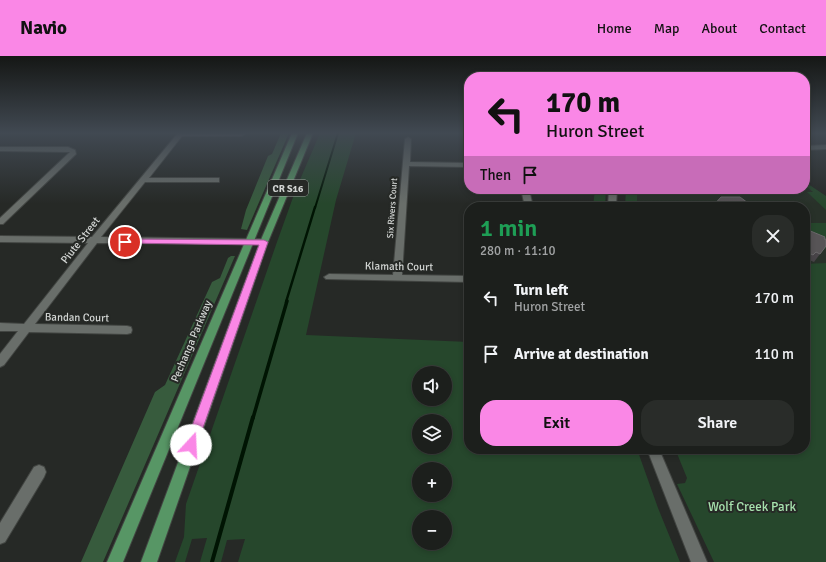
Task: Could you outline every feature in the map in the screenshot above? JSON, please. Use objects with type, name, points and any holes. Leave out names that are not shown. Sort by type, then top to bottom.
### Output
[{"type":"main road","name":"Pechanga Parkway","points":[[115,562],[285,157]]},
{"type":"main road","name":"CR S16","points":[[149,562],[264,242],[300,157]]},
{"type":"street","points":[[0,222],[70,157]]},
{"type":"street","name":"Piute Street","points":[[0,362],[94,241],[162,157]]},
{"type":"street","name":"Six Rivers Court","points":[[397,278],[407,157]]},
{"type":"street","points":[[406,164],[464,165]]},
{"type":"street","points":[[144,180],[216,180]]},
{"type":"street","points":[[0,240],[234,243],[264,242]]},
{"type":"street","name":"Klamath Court","points":[[329,277],[464,279]]},
{"type":"street","name":"Bandan Court","points":[[0,327],[127,330]]},
{"type":"street","points":[[655,454],[699,562]]},
{"type":"street","points":[[0,537],[39,472]]},
{"type":"shaded area","points":[[810,185],[826,196],[826,406],[810,406],[810,202],[637,202],[637,194],[810,194]]},
{"type":"green space","points":[[268,157],[279,157],[247,230],[241,229],[246,210]]},
{"type":"green space","points":[[310,157],[349,157],[336,200],[306,335],[464,342],[464,454],[639,454],[658,508],[680,562],[238,562],[245,539],[227,540],[221,562],[200,562],[207,538],[192,539],[185,562],[175,562],[184,537],[186,504],[277,242],[296,189]]},
{"type":"green space","points":[[810,185],[826,196],[826,210],[809,194],[810,192],[813,192],[810,189]]},
{"type":"green space","points":[[594,194],[606,194],[605,202],[594,202]]},
{"type":"green space","points":[[626,194],[637,194],[637,202],[625,202]]},
{"type":"green space","points":[[810,223],[826,223],[826,249],[810,233]]},
{"type":"green space","points":[[235,256],[103,562],[81,562],[155,392],[165,385],[212,282],[220,278],[228,258]]},
{"type":"green space","name":"Wolf Creek Park","points":[[826,263],[826,562],[714,562],[677,484],[685,483],[687,478],[677,454],[810,454],[810,264]]},
{"type":"building","points":[[721,197],[740,197],[747,202],[716,202]]},
{"type":"building","points":[[810,231],[825,237],[824,239],[826,239],[826,246],[820,254],[816,252],[813,255],[810,254]]},
{"type":"waterway","points":[[315,208],[331,157]]},
{"type":"waterway","points":[[286,302],[315,207]]},
{"type":"waterway","points":[[253,418],[287,301]]},
{"type":"waterway","points":[[212,562],[253,417]]},
{"type":"route","points":[[125,242],[264,242],[191,445]]}]
